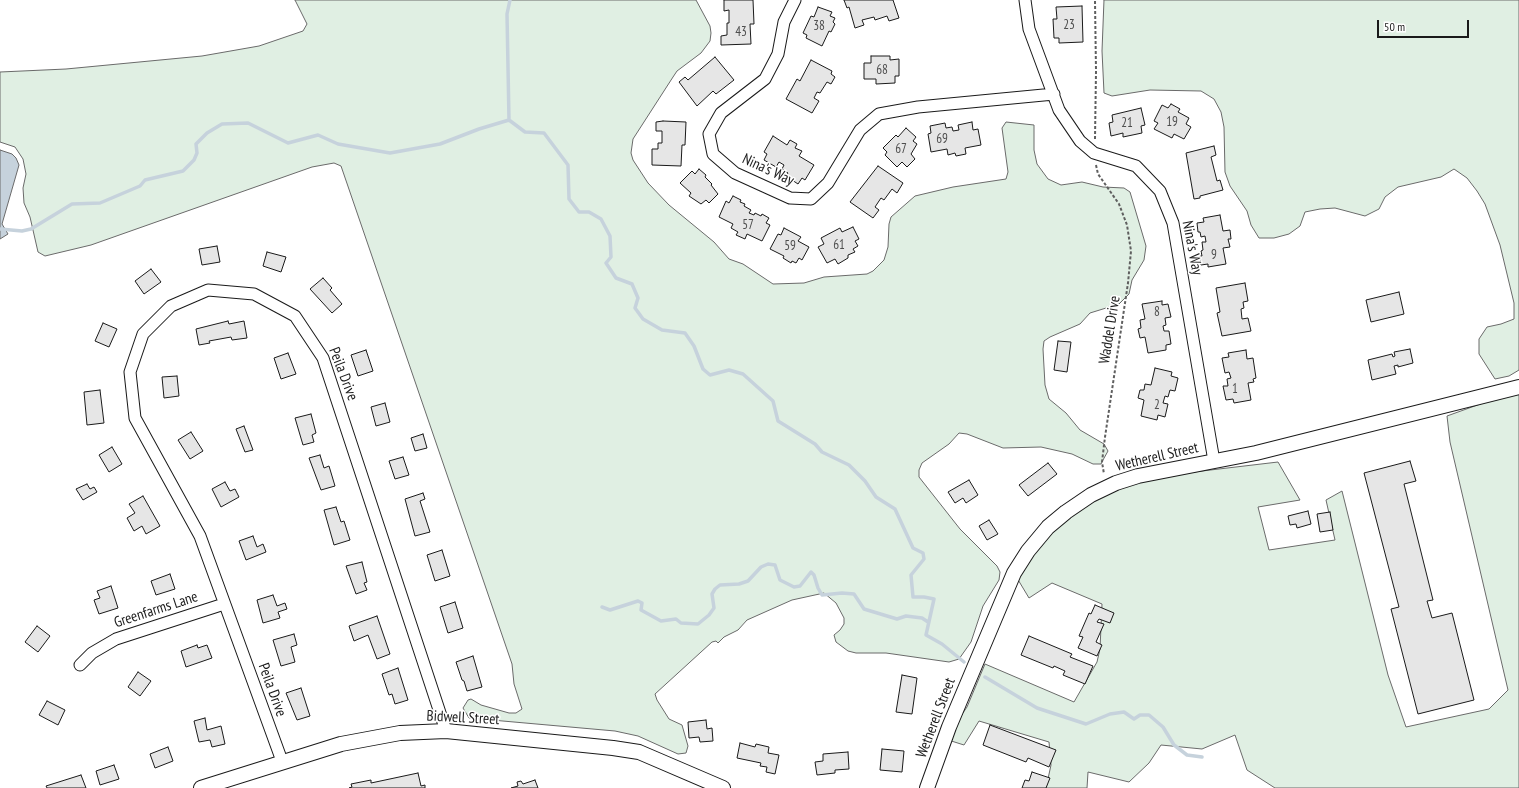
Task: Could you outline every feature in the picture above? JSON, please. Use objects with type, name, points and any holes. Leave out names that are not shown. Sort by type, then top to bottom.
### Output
[{"type":"street","name":"Nina's Way","points":[[795,0],[784,22],[778,54],[765,79],[721,113],[709,134],[713,154],[735,173],[790,198],[811,199],[828,183],[860,130],[879,114],[918,107],[1054,94]]},
{"type":"street","name":"Nina's Way","points":[[1025,0],[1029,29],[1059,110],[1080,141],[1094,153],[1136,166],[1160,191],[1173,223],[1214,461]]},
{"type":"street","name":"Peila Drive","points":[[282,761],[200,536],[135,418],[130,372],[143,334],[171,306],[208,290],[254,294],[295,316],[323,358],[446,730]]},
{"type":"street","name":"Wetherell Street","points":[[928,788],[949,727],[1014,573],[1028,551],[1048,527],[1066,512],[1091,495],[1108,486],[1138,476],[1214,461],[1330,435],[1519,387]]},
{"type":"street","name":"Greenfarms Lane","points":[[80,665],[92,653],[116,639],[224,604]]},
{"type":"street","name":"Bidwell Street","points":[[201,788],[282,761],[348,742],[400,733],[446,730],[638,752],[723,788]]},
{"type":"path","points":[[1095,0],[1095,122]]},
{"type":"path","name":"Waddel Drive","points":[[1103,182],[1119,204],[1127,226],[1131,251],[1128,283],[1102,462],[1103,472],[1108,486]]},
{"type":"green space","points":[[295,0],[696,0],[710,26],[710,41],[701,53],[677,71],[633,139],[631,153],[633,160],[648,183],[669,205],[714,242],[729,259],[743,264],[773,284],[804,283],[824,277],[867,274],[873,271],[884,260],[888,247],[889,224],[891,217],[915,196],[953,187],[1006,179],[1008,172],[1002,128],[1006,122],[1034,125],[1034,150],[1037,164],[1048,179],[1061,185],[1082,182],[1103,187],[1124,188],[1130,192],[1146,246],[1144,260],[1132,280],[1129,294],[1119,304],[1090,313],[1080,324],[1050,337],[1044,341],[1043,349],[1045,385],[1049,399],[1066,413],[1080,430],[1104,444],[1108,451],[1101,464],[1093,464],[1072,454],[1041,447],[1003,448],[967,434],[959,433],[949,444],[922,463],[919,470],[919,477],[960,529],[997,566],[1000,572],[999,580],[983,606],[971,642],[959,659],[949,662],[886,653],[856,653],[848,651],[836,642],[834,635],[844,624],[844,618],[836,603],[824,593],[792,600],[747,620],[738,630],[724,637],[718,643],[716,641],[712,642],[655,694],[669,719],[682,725],[688,746],[686,753],[678,754],[638,736],[615,731],[469,718],[463,708],[468,700],[471,699],[481,705],[509,713],[516,713],[522,709],[514,684],[512,664],[341,166],[334,163],[312,167],[91,245],[45,256],[38,252],[30,217],[24,203],[23,188],[26,174],[23,159],[15,147],[0,142],[0,72],[66,69],[202,56],[259,46],[303,31],[307,24]]},
{"type":"green space","points":[[1104,0],[1519,0],[1519,370],[1509,376],[1495,379],[1479,354],[1479,339],[1487,327],[1514,319],[1514,303],[1500,245],[1485,204],[1467,178],[1454,169],[1441,177],[1398,187],[1385,197],[1379,209],[1365,216],[1335,208],[1305,212],[1300,226],[1289,234],[1274,238],[1259,238],[1251,225],[1247,211],[1230,186],[1225,172],[1224,127],[1221,112],[1214,99],[1201,91],[1150,90],[1112,96],[1104,93],[1102,51]]},
{"type":"green space","points":[[1519,390],[1519,788],[1275,788],[1247,770],[1235,735],[1202,749],[1161,745],[1149,763],[1129,782],[1088,772],[1087,788],[1046,788],[1051,765],[1049,742],[979,721],[964,745],[945,739],[967,707],[985,664],[1074,702],[1097,662],[1100,649],[1102,604],[1052,583],[1029,598],[1014,573],[1066,512],[1126,480],[1278,462],[1300,500],[1258,507],[1269,550],[1335,540],[1326,500],[1342,491],[1388,675],[1406,727],[1489,709],[1508,690],[1450,442],[1447,416]]},
{"type":"shaded area","points":[[0,150],[12,154],[16,158],[19,165],[2,224],[8,234],[0,239]]},
{"type":"building","points":[[724,0],[753,0],[754,24],[750,24],[751,44],[721,45],[721,36],[727,35],[727,23],[729,23],[729,10],[724,11]]},
{"type":"building","points":[[844,0],[893,0],[899,18],[889,21],[887,16],[875,20],[874,17],[862,20],[864,25],[855,28],[849,7],[847,8]]},
{"type":"building","points":[[1082,6],[1083,42],[1059,43],[1059,38],[1054,38],[1053,19],[1057,19],[1056,7]]},
{"type":"building","points":[[818,7],[832,12],[830,16],[835,18],[833,22],[835,24],[831,32],[829,31],[822,46],[806,38],[807,35],[803,33],[811,16],[814,17]]},
{"type":"building","points":[[871,56],[890,56],[890,60],[899,59],[899,76],[895,76],[895,83],[876,84],[876,79],[864,79],[864,63],[871,63]]},
{"type":"building","points":[[715,57],[734,80],[716,94],[713,91],[697,106],[679,82],[685,77],[688,80]]},
{"type":"building","points":[[811,60],[832,71],[831,74],[835,77],[831,84],[827,82],[820,93],[817,92],[814,98],[819,101],[812,113],[786,99],[797,79],[800,81]]},
{"type":"building","points":[[1171,104],[1180,109],[1178,112],[1189,118],[1186,124],[1191,127],[1184,139],[1174,134],[1172,138],[1154,129],[1158,123],[1154,121],[1162,105],[1168,108]]},
{"type":"building","points":[[1141,108],[1145,125],[1141,126],[1142,133],[1123,137],[1123,133],[1111,136],[1109,123],[1113,122],[1112,115]]},
{"type":"building","points":[[656,122],[686,122],[685,145],[682,145],[681,166],[652,165],[652,149],[658,149],[658,143],[662,143],[662,131],[656,131]]},
{"type":"building","points":[[972,122],[973,130],[978,129],[981,145],[965,148],[966,154],[956,156],[955,153],[948,155],[947,149],[931,152],[928,134],[931,133],[930,126],[945,123],[946,128],[952,127],[953,131],[959,130],[958,125]]},
{"type":"building","points":[[906,128],[916,137],[913,141],[917,144],[911,154],[915,159],[907,167],[902,162],[897,167],[885,155],[887,152],[883,148],[896,135],[898,137]]},
{"type":"building","points":[[773,136],[787,145],[790,140],[797,144],[795,148],[802,151],[799,156],[814,165],[805,180],[802,178],[798,184],[786,176],[788,173],[782,169],[784,165],[779,162],[776,167],[764,160],[767,154],[764,152]]},
{"type":"building","points":[[1214,146],[1216,155],[1211,157],[1217,181],[1220,180],[1223,190],[1194,199],[1186,153]]},
{"type":"building","points":[[878,166],[903,183],[897,193],[892,189],[884,200],[881,198],[875,207],[879,210],[873,218],[850,202]]},
{"type":"building","points":[[699,169],[706,175],[705,177],[712,184],[711,185],[718,194],[709,203],[706,200],[701,204],[689,196],[691,193],[680,183],[692,171],[695,174]]},
{"type":"building","points":[[733,196],[741,200],[740,202],[745,204],[744,206],[751,210],[749,213],[754,215],[755,213],[761,216],[762,214],[769,218],[766,223],[770,225],[762,241],[747,234],[745,239],[736,235],[738,232],[731,228],[733,224],[719,217],[726,201],[729,203]]},
{"type":"building","points":[[1220,215],[1223,231],[1230,230],[1231,239],[1228,239],[1230,247],[1223,248],[1226,264],[1208,267],[1208,264],[1201,265],[1200,256],[1202,256],[1201,251],[1203,250],[1202,242],[1206,242],[1205,236],[1201,237],[1200,232],[1198,232],[1197,223],[1204,222],[1203,218]]},
{"type":"building","points":[[853,227],[859,239],[855,241],[858,246],[853,249],[855,252],[848,255],[848,258],[838,264],[835,259],[827,263],[818,247],[824,244],[821,238],[840,228],[842,232]]},
{"type":"building","points":[[784,228],[801,237],[798,241],[809,247],[802,260],[799,258],[796,263],[792,261],[791,263],[783,258],[784,256],[770,249],[778,234],[781,235]]},
{"type":"building","points":[[217,246],[220,262],[202,265],[199,249]]},
{"type":"building","points":[[267,252],[286,257],[281,272],[263,266]]},
{"type":"building","points":[[151,269],[161,282],[144,294],[135,281]]},
{"type":"building","points":[[323,278],[332,288],[330,290],[342,304],[332,313],[310,289]]},
{"type":"building","points":[[1245,283],[1248,301],[1243,302],[1244,308],[1241,309],[1242,319],[1248,318],[1251,331],[1222,336],[1217,313],[1220,312],[1216,288]]},
{"type":"building","points":[[1399,292],[1404,314],[1371,322],[1366,300]]},
{"type":"building","points":[[1162,301],[1162,305],[1168,304],[1171,317],[1165,318],[1166,325],[1163,326],[1164,331],[1169,331],[1171,344],[1166,345],[1166,350],[1148,353],[1145,337],[1140,338],[1138,329],[1141,328],[1140,320],[1145,319],[1142,304]]},
{"type":"building","points":[[228,321],[229,324],[244,321],[247,338],[232,340],[231,337],[209,341],[210,343],[199,345],[196,329]]},
{"type":"building","points":[[103,323],[117,329],[109,347],[95,341]]},
{"type":"building","points":[[1058,341],[1071,342],[1067,372],[1054,370]]},
{"type":"building","points":[[1410,349],[1413,363],[1398,367],[1398,365],[1394,366],[1396,374],[1372,380],[1368,360],[1392,354],[1393,357],[1395,356],[1394,352]]},
{"type":"building","points":[[366,350],[373,371],[358,376],[351,355]]},
{"type":"building","points":[[1246,350],[1247,359],[1253,358],[1256,378],[1253,379],[1254,382],[1248,383],[1251,400],[1234,403],[1233,399],[1226,400],[1223,386],[1228,386],[1227,379],[1231,378],[1229,372],[1225,373],[1222,358],[1229,357],[1228,353]]},
{"type":"building","points":[[288,353],[296,374],[281,379],[274,358]]},
{"type":"building","points":[[1155,368],[1172,372],[1171,376],[1178,378],[1175,391],[1170,390],[1168,397],[1165,396],[1163,403],[1168,404],[1165,417],[1158,415],[1157,420],[1141,416],[1144,400],[1138,398],[1140,390],[1144,390],[1145,384],[1151,385]]},
{"type":"building","points":[[177,376],[179,396],[164,398],[162,377]]},
{"type":"building","points":[[100,390],[104,423],[87,425],[84,392]]},
{"type":"building","points":[[385,403],[390,422],[376,426],[371,407]]},
{"type":"building","points":[[311,414],[316,433],[312,435],[314,442],[303,445],[295,418]]},
{"type":"building","points":[[244,426],[253,450],[245,452],[236,429]]},
{"type":"building","points":[[191,432],[203,451],[190,459],[178,440]]},
{"type":"building","points":[[423,434],[427,448],[415,451],[411,438]]},
{"type":"building","points":[[112,447],[122,464],[109,472],[99,455]]},
{"type":"building","points":[[320,455],[324,468],[329,466],[335,486],[321,490],[309,458]]},
{"type":"building","points":[[403,457],[409,475],[395,479],[389,461]]},
{"type":"building","points":[[1410,461],[1416,481],[1404,484],[1433,600],[1427,601],[1432,618],[1452,613],[1474,700],[1418,714],[1391,609],[1399,607],[1364,473]]},
{"type":"building","points":[[1048,463],[1057,474],[1028,496],[1019,485]]},
{"type":"building","points":[[969,480],[978,495],[966,503],[963,498],[955,503],[948,492]]},
{"type":"building","points":[[225,482],[230,491],[235,489],[239,497],[221,507],[212,489]]},
{"type":"building","points":[[87,484],[90,489],[94,487],[97,492],[83,500],[76,489]]},
{"type":"building","points":[[423,493],[425,499],[420,501],[430,532],[415,536],[405,499]]},
{"type":"building","points":[[143,496],[160,526],[146,534],[142,526],[134,531],[127,518],[135,513],[129,504]]},
{"type":"building","points":[[336,507],[341,522],[344,521],[350,540],[334,545],[324,510]]},
{"type":"building","points":[[1308,511],[1311,524],[1297,528],[1296,524],[1290,525],[1288,516]]},
{"type":"building","points":[[1330,512],[1333,530],[1320,532],[1317,514]]},
{"type":"building","points":[[989,520],[998,534],[987,540],[979,526]]},
{"type":"building","points":[[253,536],[257,547],[263,544],[266,552],[246,560],[239,541]]},
{"type":"building","points":[[442,550],[450,576],[435,581],[427,555]]},
{"type":"building","points":[[362,562],[367,582],[364,583],[367,590],[356,594],[346,566]]},
{"type":"building","points":[[170,574],[175,589],[156,595],[151,581]]},
{"type":"building","points":[[111,586],[118,608],[99,614],[94,600],[100,598],[97,591]]},
{"type":"building","points":[[273,595],[277,606],[285,603],[287,609],[278,612],[280,618],[263,623],[257,600]]},
{"type":"building","points":[[455,602],[463,628],[448,633],[440,607]]},
{"type":"building","points":[[1095,605],[1114,613],[1110,623],[1099,619],[1097,622],[1104,624],[1096,642],[1102,645],[1097,656],[1078,648],[1083,637],[1079,636],[1089,613],[1091,614]]},
{"type":"building","points":[[377,616],[390,654],[377,659],[368,635],[354,641],[349,626]]},
{"type":"building","points":[[37,626],[50,636],[38,652],[25,642]]},
{"type":"building","points":[[294,634],[297,645],[291,647],[295,662],[281,666],[273,640]]},
{"type":"building","points":[[1029,636],[1072,654],[1070,657],[1093,666],[1085,684],[1063,675],[1065,671],[1054,666],[1053,668],[1021,655]]},
{"type":"building","points":[[197,645],[198,648],[207,645],[212,658],[186,667],[181,651]]},
{"type":"building","points":[[473,656],[482,687],[467,691],[456,662]]},
{"type":"building","points":[[398,668],[408,700],[395,704],[392,694],[389,695],[382,674]]},
{"type":"building","points":[[138,672],[151,681],[140,696],[128,687]]},
{"type":"building","points":[[902,675],[917,678],[912,714],[896,712]]},
{"type":"building","points":[[301,688],[310,716],[297,720],[286,693]]},
{"type":"building","points":[[47,701],[65,710],[58,725],[39,715]]},
{"type":"building","points":[[205,718],[207,730],[221,726],[225,744],[212,747],[210,740],[199,742],[194,721]]},
{"type":"building","points":[[706,720],[707,729],[712,728],[713,741],[700,742],[699,737],[689,738],[688,722]]},
{"type":"building","points":[[990,725],[1056,750],[1049,767],[1028,758],[1026,762],[983,745]]},
{"type":"building","points":[[740,743],[755,747],[756,744],[769,747],[768,753],[779,755],[775,774],[766,772],[767,767],[760,766],[761,763],[737,758]]},
{"type":"building","points":[[168,747],[173,761],[155,768],[150,754]]},
{"type":"building","points":[[882,749],[904,751],[902,772],[880,770]]},
{"type":"building","points":[[848,752],[849,769],[835,770],[835,773],[817,775],[815,762],[823,761],[823,754]]},
{"type":"building","points":[[114,765],[119,779],[100,785],[96,771]]},
{"type":"building","points":[[1032,772],[1050,778],[1046,788],[1022,788],[1025,780],[1029,781]]},
{"type":"building","points":[[418,773],[421,786],[425,785],[425,788],[349,788],[352,787],[351,784],[371,780],[371,783]]},
{"type":"building","points":[[81,775],[86,788],[47,788],[46,786]]},
{"type":"building","points":[[535,780],[538,788],[511,788],[518,786],[517,782],[521,781],[523,784]]},
{"type":"waterway","points":[[509,120],[507,14],[510,0]]},
{"type":"waterway","points":[[0,229],[22,231],[31,229],[72,204],[100,203],[140,186],[145,180],[183,171],[194,160],[197,153],[196,144],[207,133],[222,124],[248,123],[288,143],[318,135],[338,144],[390,153],[440,144],[479,129],[509,120],[525,132],[544,133],[568,165],[569,199],[579,212],[589,212],[601,219],[610,236],[611,257],[606,263],[616,278],[632,284],[638,298],[635,308],[643,319],[662,330],[685,333],[694,346],[703,369],[710,375],[729,370],[743,374],[773,401],[778,421],[815,444],[822,452],[849,465],[865,481],[876,497],[895,509],[913,548],[923,553],[924,559],[911,575],[913,597],[934,599],[926,635],[942,644],[964,662]]},
{"type":"waterway","points":[[602,607],[610,610],[638,601],[642,603],[641,610],[661,621],[676,619],[681,623],[698,624],[709,615],[714,608],[712,594],[715,589],[720,585],[739,584],[748,581],[761,567],[768,564],[775,565],[780,580],[794,587],[800,586],[811,572],[814,575],[822,595],[842,593],[854,594],[864,609],[897,619],[906,616],[922,618],[928,622]]},
{"type":"waterway","points":[[985,677],[1037,708],[1086,724],[1110,714],[1124,712],[1134,719],[1140,715],[1149,715],[1163,727],[1174,745],[1187,755],[1202,757]]}]
